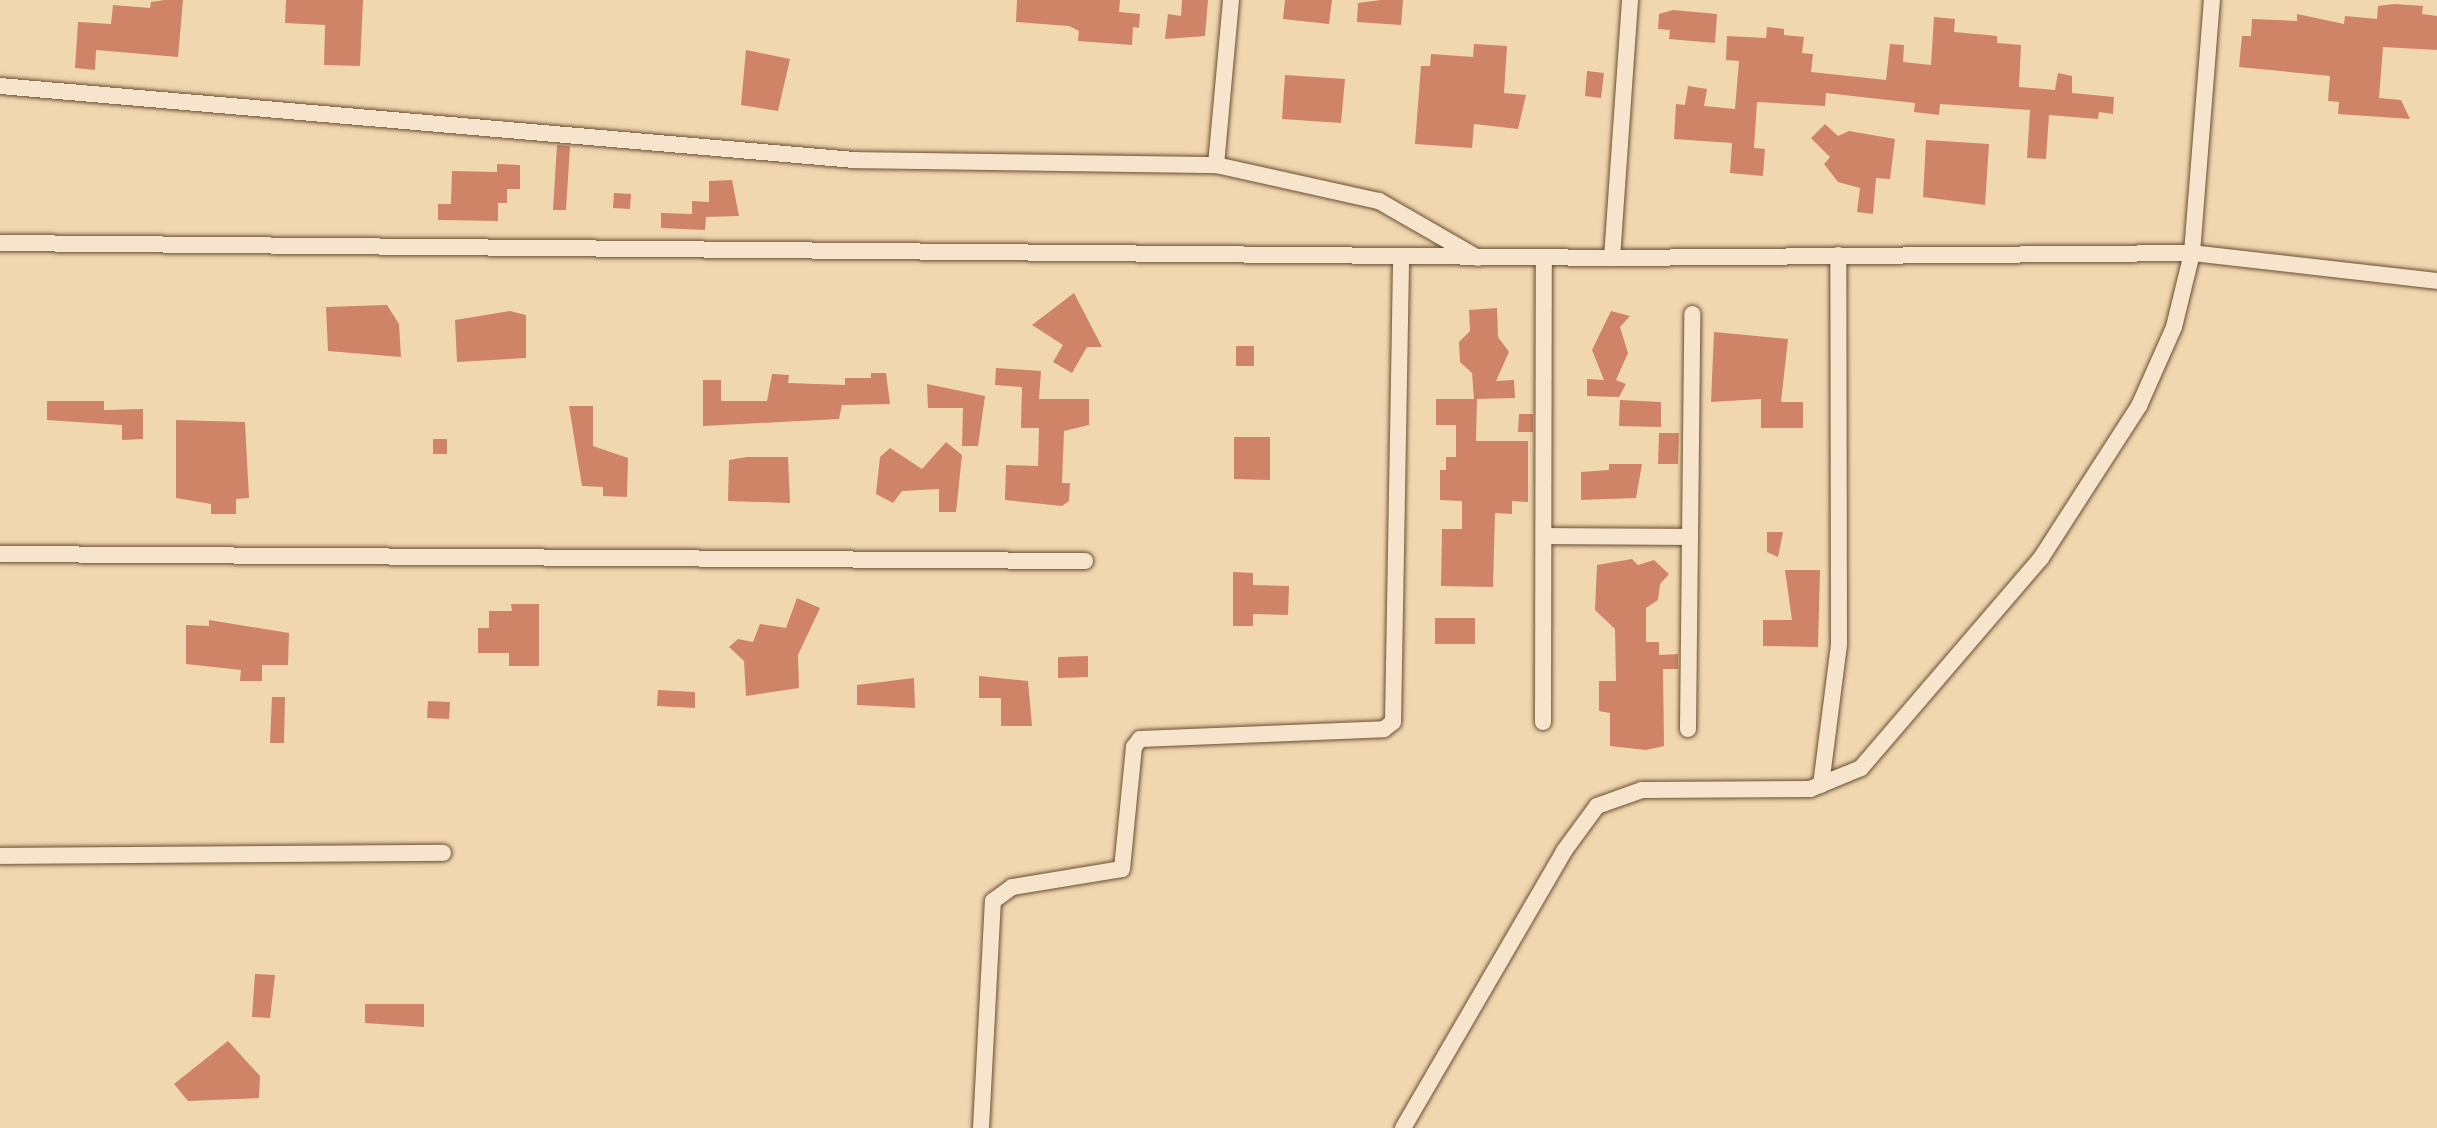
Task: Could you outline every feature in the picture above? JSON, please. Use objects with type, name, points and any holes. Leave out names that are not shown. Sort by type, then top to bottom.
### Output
[{"type":"street","points":[[1216,165],[1231,0]]},
{"type":"street","points":[[1612,258],[1630,0]]},
{"type":"street","points":[[1403,1128],[1564,851],[1597,806],[1642,790],[1779,793],[1821,785],[1880,752],[2041,558],[2139,406],[2174,327],[2192,253],[2212,0]]},
{"type":"street","points":[[0,86],[855,160],[1216,165],[1379,201],[1480,259]]},
{"type":"street","points":[[0,243],[1401,260],[2192,253],[2437,281]]},
{"type":"street","points":[[1821,785],[1839,644],[1838,255]]},
{"type":"street","points":[[1543,722],[1544,258]]},
{"type":"street","points":[[981,1128],[993,901],[1012,887],[1122,869],[1134,747],[1140,738],[1384,729],[1393,722],[1401,260]]},
{"type":"street","points":[[1688,729],[1692,314]]},
{"type":"street","points":[[1544,536],[1690,537]]},
{"type":"street","points":[[0,554],[1085,561]]},
{"type":"street","points":[[0,856],[443,853]]},
{"type":"building","points":[[183,0],[178,57],[96,50],[95,70],[75,68],[78,22],[111,24],[113,5],[150,8],[151,2]]},
{"type":"building","points":[[286,0],[363,0],[360,66],[324,65],[325,25],[285,23]]},
{"type":"building","points":[[1017,0],[1120,0],[1119,12],[1140,14],[1139,28],[1133,27],[1132,45],[1078,41],[1079,31],[1069,26],[1016,22]]},
{"type":"building","points":[[1182,0],[1208,0],[1205,36],[1165,39],[1168,14],[1181,16]]},
{"type":"building","points":[[1285,0],[1332,0],[1329,24],[1283,19]]},
{"type":"building","points":[[1403,0],[1401,25],[1357,22],[1358,3]]},
{"type":"building","points":[[2378,6],[2423,6],[2422,14],[2437,16],[2437,50],[2383,47],[2379,98],[2401,100],[2410,119],[2338,114],[2339,102],[2328,101],[2330,76],[2239,67],[2242,36],[2251,36],[2252,19],[2297,21],[2297,14],[2344,24],[2345,16],[2377,19]]},
{"type":"building","points":[[1673,10],[1717,14],[1715,43],[1669,39],[1670,30],[1658,29],[1659,14]]},
{"type":"building","points":[[1934,17],[1955,19],[1954,32],[1997,36],[1997,43],[2021,45],[2019,87],[2055,90],[2058,73],[2072,76],[2072,93],[2114,97],[2113,114],[2099,112],[2098,119],[2049,115],[2046,159],[2027,158],[2030,110],[1940,104],[1939,115],[1914,112],[1915,103],[1826,93],[1825,106],[1757,102],[1754,148],[1765,149],[1763,176],[1730,173],[1732,143],[1674,139],[1676,104],[1685,105],[1688,86],[1707,89],[1704,106],[1735,109],[1739,61],[1726,60],[1727,36],[1766,38],[1767,27],[1784,29],[1784,35],[1804,37],[1802,53],[1813,54],[1811,72],[1886,80],[1890,44],[1904,45],[1903,62],[1931,65]]},
{"type":"building","points":[[1474,44],[1507,46],[1504,93],[1526,95],[1518,129],[1474,124],[1472,148],[1415,144],[1421,66],[1430,66],[1431,54],[1473,57]]},
{"type":"building","points":[[746,50],[790,59],[778,111],[741,105]]},
{"type":"building","points":[[1587,71],[1604,73],[1601,98],[1585,96]]},
{"type":"building","points":[[1285,75],[1345,79],[1341,123],[1282,119]]},
{"type":"building","points":[[1825,124],[1838,136],[1849,131],[1895,139],[1890,179],[1876,178],[1873,214],[1857,212],[1860,188],[1838,182],[1824,164],[1830,157],[1811,138]]},
{"type":"building","points":[[1926,140],[1989,144],[1985,205],[1923,197]]},
{"type":"building","points":[[557,145],[570,146],[566,210],[553,210]]},
{"type":"building","points":[[497,164],[520,165],[520,189],[507,189],[507,203],[498,203],[498,221],[438,220],[438,204],[451,204],[452,171],[497,172]]},
{"type":"building","points":[[732,180],[739,216],[706,217],[705,230],[661,228],[661,213],[692,214],[692,201],[709,202],[709,181]]},
{"type":"building","points":[[614,193],[631,194],[630,209],[613,208]]},
{"type":"building","points":[[1074,293],[1102,347],[1087,347],[1072,373],[1053,362],[1063,345],[1032,325]]},
{"type":"building","points":[[387,305],[399,324],[401,357],[328,351],[326,307]]},
{"type":"building","points":[[1497,308],[1498,337],[1509,352],[1496,381],[1514,380],[1515,398],[1477,399],[1476,441],[1528,441],[1528,502],[1512,501],[1512,514],[1495,513],[1493,587],[1441,586],[1442,529],[1462,529],[1462,501],[1440,500],[1440,470],[1446,470],[1446,457],[1456,457],[1456,425],[1436,425],[1436,399],[1474,399],[1472,373],[1460,362],[1459,342],[1470,331],[1469,310]]},
{"type":"building","points":[[510,311],[526,315],[526,358],[457,362],[455,320]]},
{"type":"building","points":[[1611,311],[1630,316],[1620,327],[1628,353],[1616,380],[1626,384],[1619,397],[1587,396],[1587,379],[1604,380],[1592,350]]},
{"type":"building","points":[[1714,332],[1788,339],[1781,402],[1803,402],[1803,428],[1761,428],[1761,399],[1711,402]]},
{"type":"building","points":[[1236,346],[1254,346],[1254,366],[1236,366]]},
{"type":"building","points":[[996,368],[1041,371],[1039,399],[1089,399],[1089,425],[1064,431],[1062,483],[1070,483],[1069,501],[1062,506],[1005,500],[1006,465],[1038,466],[1039,428],[1021,428],[1022,387],[995,385]]},
{"type":"building","points":[[871,373],[886,373],[890,404],[842,405],[839,419],[703,426],[703,380],[721,380],[721,401],[767,401],[772,374],[789,375],[788,383],[845,385],[845,378],[871,378]]},
{"type":"building","points":[[927,384],[985,396],[978,446],[962,446],[963,408],[928,408]]},
{"type":"building","points":[[1620,400],[1661,402],[1661,427],[1619,426]]},
{"type":"building","points":[[47,401],[104,401],[104,410],[143,409],[143,439],[122,440],[122,425],[47,420]]},
{"type":"building","points":[[569,406],[593,406],[593,446],[628,458],[627,497],[603,496],[603,487],[582,486]]},
{"type":"building","points":[[1519,414],[1533,414],[1533,432],[1518,432]]},
{"type":"building","points":[[176,420],[245,422],[249,498],[236,499],[236,514],[211,514],[211,504],[176,498]]},
{"type":"building","points":[[1659,433],[1679,433],[1678,464],[1658,464]]},
{"type":"building","points":[[1234,437],[1270,437],[1270,480],[1234,479]]},
{"type":"building","points":[[433,439],[447,439],[447,454],[433,454]]},
{"type":"building","points":[[946,442],[962,455],[956,512],[939,512],[939,489],[902,491],[893,503],[876,494],[880,457],[890,448],[922,469]]},
{"type":"building","points":[[788,457],[790,503],[728,501],[729,460]]},
{"type":"building","points":[[1609,464],[1642,464],[1636,498],[1581,500],[1581,472],[1609,470]]},
{"type":"building","points":[[1767,532],[1783,532],[1778,557],[1767,552]]},
{"type":"building","points":[[1632,559],[1638,565],[1654,560],[1669,574],[1660,584],[1658,600],[1646,608],[1646,642],[1659,642],[1659,655],[1678,654],[1678,669],[1663,669],[1664,746],[1646,750],[1610,746],[1610,713],[1599,711],[1599,681],[1616,681],[1615,629],[1595,610],[1597,565]]},
{"type":"building","points":[[1785,570],[1820,570],[1818,647],[1763,646],[1763,620],[1792,620]]},
{"type":"building","points":[[1233,572],[1253,573],[1253,585],[1289,586],[1288,615],[1253,614],[1253,626],[1233,626]]},
{"type":"building","points":[[797,598],[820,608],[798,655],[799,688],[746,696],[744,661],[729,647],[738,639],[753,642],[760,624],[786,628]]},
{"type":"building","points":[[511,604],[539,604],[539,666],[509,666],[509,653],[478,653],[478,628],[489,628],[489,611],[512,611]]},
{"type":"building","points":[[1435,618],[1475,618],[1475,644],[1435,644]]},
{"type":"building","points":[[209,620],[289,633],[288,665],[262,665],[262,681],[240,681],[241,670],[186,664],[186,625],[209,626]]},
{"type":"building","points":[[1088,656],[1088,677],[1058,678],[1058,657]]},
{"type":"building","points":[[979,676],[1028,681],[1032,726],[1001,726],[1001,698],[979,698]]},
{"type":"building","points":[[914,678],[915,708],[857,705],[857,685]]},
{"type":"building","points":[[658,690],[695,692],[695,708],[657,706]]},
{"type":"building","points":[[272,697],[285,697],[284,743],[270,743]]},
{"type":"building","points":[[428,701],[450,702],[449,719],[427,718]]},
{"type":"building","points":[[255,974],[275,975],[270,1018],[252,1017]]},
{"type":"building","points":[[365,1004],[424,1004],[424,1027],[365,1023]]},
{"type":"building","points":[[228,1041],[260,1076],[259,1098],[188,1101],[174,1084]]}]
